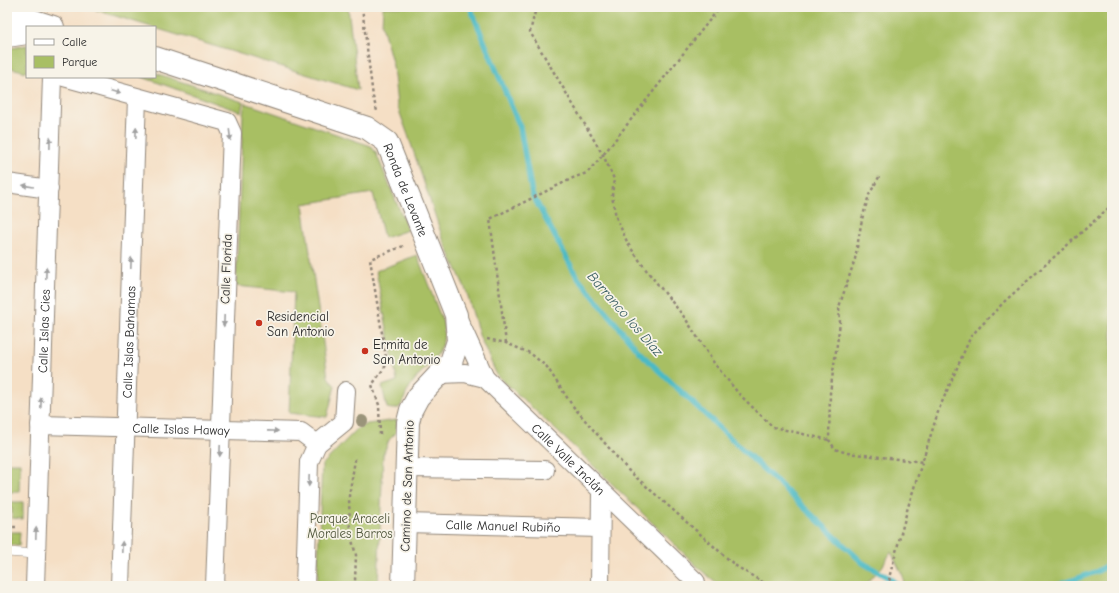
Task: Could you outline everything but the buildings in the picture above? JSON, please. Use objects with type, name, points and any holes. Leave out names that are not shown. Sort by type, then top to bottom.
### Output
[{"type":"main road","points":[[7,10],[43,26]]},
{"type":"main road","points":[[7,22],[37,26]]},
{"type":"main road","points":[[7,36],[26,32]]},
{"type":"main road","name":"Ronda de Levante","points":[[156,58],[367,128],[387,142],[456,315]]},
{"type":"main road","name":"Camino de San Antonio","points":[[403,586],[408,422],[411,410],[418,398],[451,362],[458,342],[456,315]]},
{"type":"street","name":"Calle Islas Cies","points":[[34,586],[52,78]]},
{"type":"street","name":"Calle Florida","points":[[67,78],[227,122],[232,133],[215,586]]},
{"type":"street","name":"Calle Islas Bahamas","points":[[120,586],[137,98]]},
{"type":"street","points":[[7,182],[49,189]]},
{"type":"street","name":"Ronda de Levante","points":[[456,315],[484,378]]},
{"type":"street","points":[[441,374],[466,373],[484,378]]},
{"type":"street","name":"Calle Valle Inclán","points":[[484,378],[601,491],[600,586]]},
{"type":"street","points":[[305,586],[309,462],[318,444],[344,422],[346,391]]},
{"type":"street","name":"Calle Islas Haway","points":[[40,425],[301,432],[318,444]]},
{"type":"street","points":[[407,468],[545,470]]},
{"type":"street","points":[[601,491],[696,582],[696,586]]},
{"type":"street","name":"Calle Manuel Rubiño","points":[[405,523],[600,528]]},
{"type":"lane","points":[[7,552],[36,554]]},
{"type":"path","points":[[362,7],[373,97],[378,112]]},
{"type":"path","points":[[538,7],[535,12],[530,32],[603,155],[614,179],[612,196],[616,217],[628,244],[647,271],[685,318],[714,363],[739,394],[774,427],[829,440]]},
{"type":"path","points":[[506,343],[490,219],[575,176],[587,173],[603,155],[720,7]]},
{"type":"path","points":[[879,176],[869,195],[862,220],[855,259],[839,307],[840,323],[830,392],[829,440],[835,449],[847,453],[923,462]]},
{"type":"path","points":[[893,586],[889,578],[939,409],[971,336],[1005,301],[1112,205]]},
{"type":"path","points":[[380,435],[379,405],[372,385],[387,364],[370,259],[425,238]]},
{"type":"path","points":[[465,335],[506,343],[530,353],[547,367],[572,405],[628,470],[736,566],[768,586]]},
{"type":"path","points":[[353,586],[356,555],[350,533],[349,496],[354,456]]},
{"type":"green space","points":[[86,7],[348,7],[358,90],[156,28],[156,26],[148,26]]},
{"type":"green space","points":[[383,7],[1112,7],[1112,586],[904,586],[903,576],[891,552],[882,567],[864,586],[721,586],[702,571],[572,445],[497,375],[480,338],[466,290],[443,239],[397,105],[393,66],[382,25]]},
{"type":"green space","points":[[26,45],[26,72],[7,67],[7,49]]},
{"type":"green space","points":[[156,73],[243,102],[241,112],[145,78],[156,78]]},
{"type":"green space","points":[[245,103],[371,146],[376,153],[408,230],[384,238],[373,193],[303,204],[328,377],[335,386],[327,417],[289,413],[294,292],[236,286],[243,114]]},
{"type":"green space","points":[[417,255],[443,323],[443,342],[436,356],[411,385],[400,407],[390,409],[387,408],[382,386],[397,381],[376,271]]},
{"type":"green space","name":"Parque Araceli Morales Barros","points":[[397,420],[396,433],[389,440],[383,455],[378,586],[317,586],[322,465],[358,428],[367,424]]},
{"type":"green space","points":[[7,463],[20,463],[19,492],[7,492]]},
{"type":"green space","points":[[7,502],[23,502],[23,519],[12,518],[12,508],[7,508]]},
{"type":"green space","points":[[11,532],[20,532],[19,545],[7,545],[7,541],[10,541]]},
{"type":"waterway","name":"Barranco los Díaz","points":[[470,7],[520,127],[532,194],[576,275],[639,352],[863,563],[889,578],[899,586]]},
{"type":"waterway","points":[[1056,586],[1098,571],[1112,563]]},
{"type":"place","name":"Residencial San Antonio","points":[[259,323]]},
{"type":"place","name":"Ermita de San Antonio","points":[[365,351]]}]
